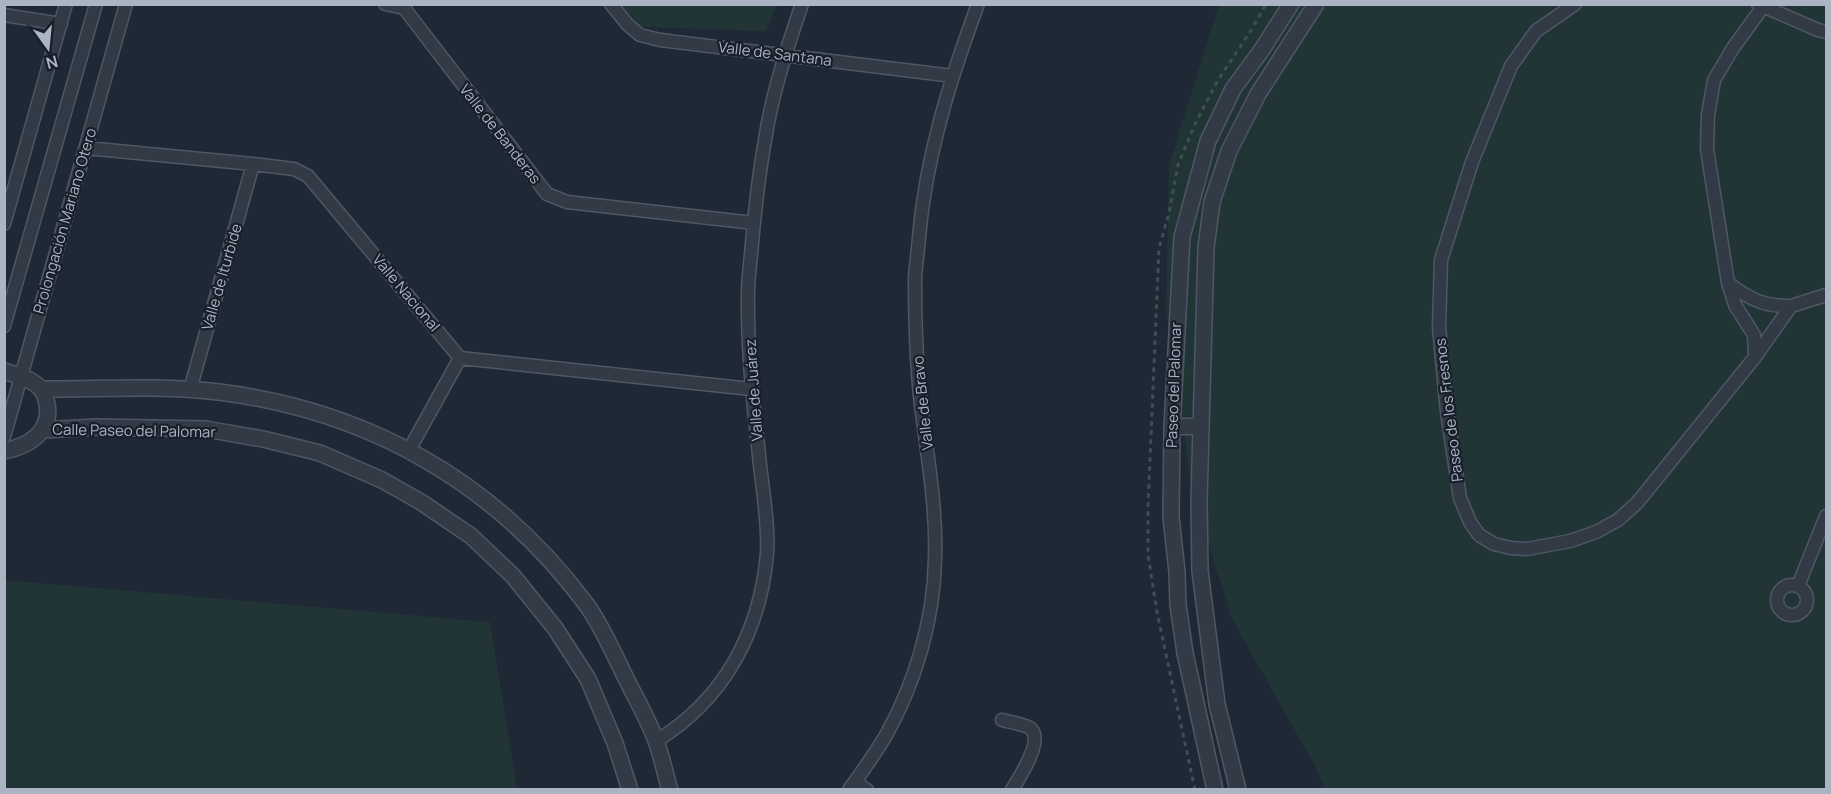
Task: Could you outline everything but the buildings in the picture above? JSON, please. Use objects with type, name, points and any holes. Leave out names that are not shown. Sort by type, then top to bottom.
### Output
[{"type":"street","points":[[4,224],[66,4]]},
{"type":"street","name":"Prolongación Mariano Otero","points":[[4,327],[96,4]]},
{"type":"street","name":"Prolongación Mariano Otero","points":[[4,437],[126,4]]},
{"type":"street","name":"Valle de Banderas","points":[[385,4],[404,9],[547,194],[567,202],[754,223]]},
{"type":"street","name":"Valle de Santana","points":[[611,4],[628,25],[640,35],[660,40],[953,76]]},
{"type":"street","name":"Valle de Juárez","points":[[656,741],[693,714],[732,668],[755,617],[766,563],[766,522],[751,389],[748,292],[765,138],[785,55],[802,4]]},
{"type":"street","name":"Valle de Bravo","points":[[852,786],[886,735],[909,685],[919,658],[931,602],[935,560],[934,520],[920,396],[915,275],[929,164],[953,76],[978,4]]},
{"type":"street","name":"Paseo del Palomar","points":[[1215,789],[1185,653],[1178,605],[1171,517],[1172,427],[1182,237],[1208,141],[1233,89],[1291,4]]},
{"type":"street","name":"Paseo del Palomar","points":[[1238,789],[1217,704],[1200,571],[1206,248],[1212,202],[1229,151],[1258,94],[1316,4]]},
{"type":"street","name":"Paseo de los Fresnos","points":[[1575,4],[1536,31],[1511,66],[1472,162],[1441,260],[1439,327],[1447,412],[1460,498],[1470,522],[1479,535],[1494,544],[1527,549],[1570,541],[1596,532],[1618,520],[1637,503],[1755,357],[1791,306]]},
{"type":"street","points":[[1755,357],[1754,335],[1735,306],[1728,283],[1707,149],[1708,115],[1714,80],[1760,6],[1827,32]]},
{"type":"street","points":[[4,15],[61,24]]},
{"type":"street","points":[[1261,51],[1279,63]]},
{"type":"street","name":"Valle Nacional","points":[[86,148],[294,169],[308,176],[460,358]]},
{"type":"street","name":"Valle de Iturbide","points":[[190,390],[253,164]]},
{"type":"street","points":[[1728,283],[1744,296],[1776,307],[1791,306],[1827,295]]},
{"type":"street","points":[[410,450],[460,358],[751,389]]},
{"type":"street","points":[[4,371],[22,377],[41,389],[48,411],[48,420],[44,430],[36,438],[4,451]]},
{"type":"street","points":[[41,389],[190,390],[219,392],[277,403],[342,422],[410,450],[442,468],[497,508],[543,552],[587,605],[606,637],[656,741],[670,789]]},
{"type":"street","points":[[1172,427],[1201,426]]},
{"type":"street","name":"Calle Paseo del Palomar","points":[[44,430],[96,427],[206,429],[263,439],[320,453],[382,480],[421,502],[471,536],[513,576],[555,628],[588,680],[615,743],[630,789]]},
{"type":"street","points":[[1798,586],[1827,516]]},
{"type":"street","points":[[1197,710],[1217,704]]},
{"type":"street","points":[[1002,720],[1030,728],[1035,735],[1035,745],[1024,771],[1012,789]]},
{"type":"street","points":[[852,786],[867,789]]},
{"type":"green space","points":[[622,5],[777,5],[766,31],[641,27]]},
{"type":"green space","points":[[1219,5],[1826,5],[1826,789],[1325,789],[1315,766],[1232,619],[1192,490],[1166,307],[1169,165]]},
{"type":"green space","points":[[4,580],[490,622],[517,789],[5,789]]}]
